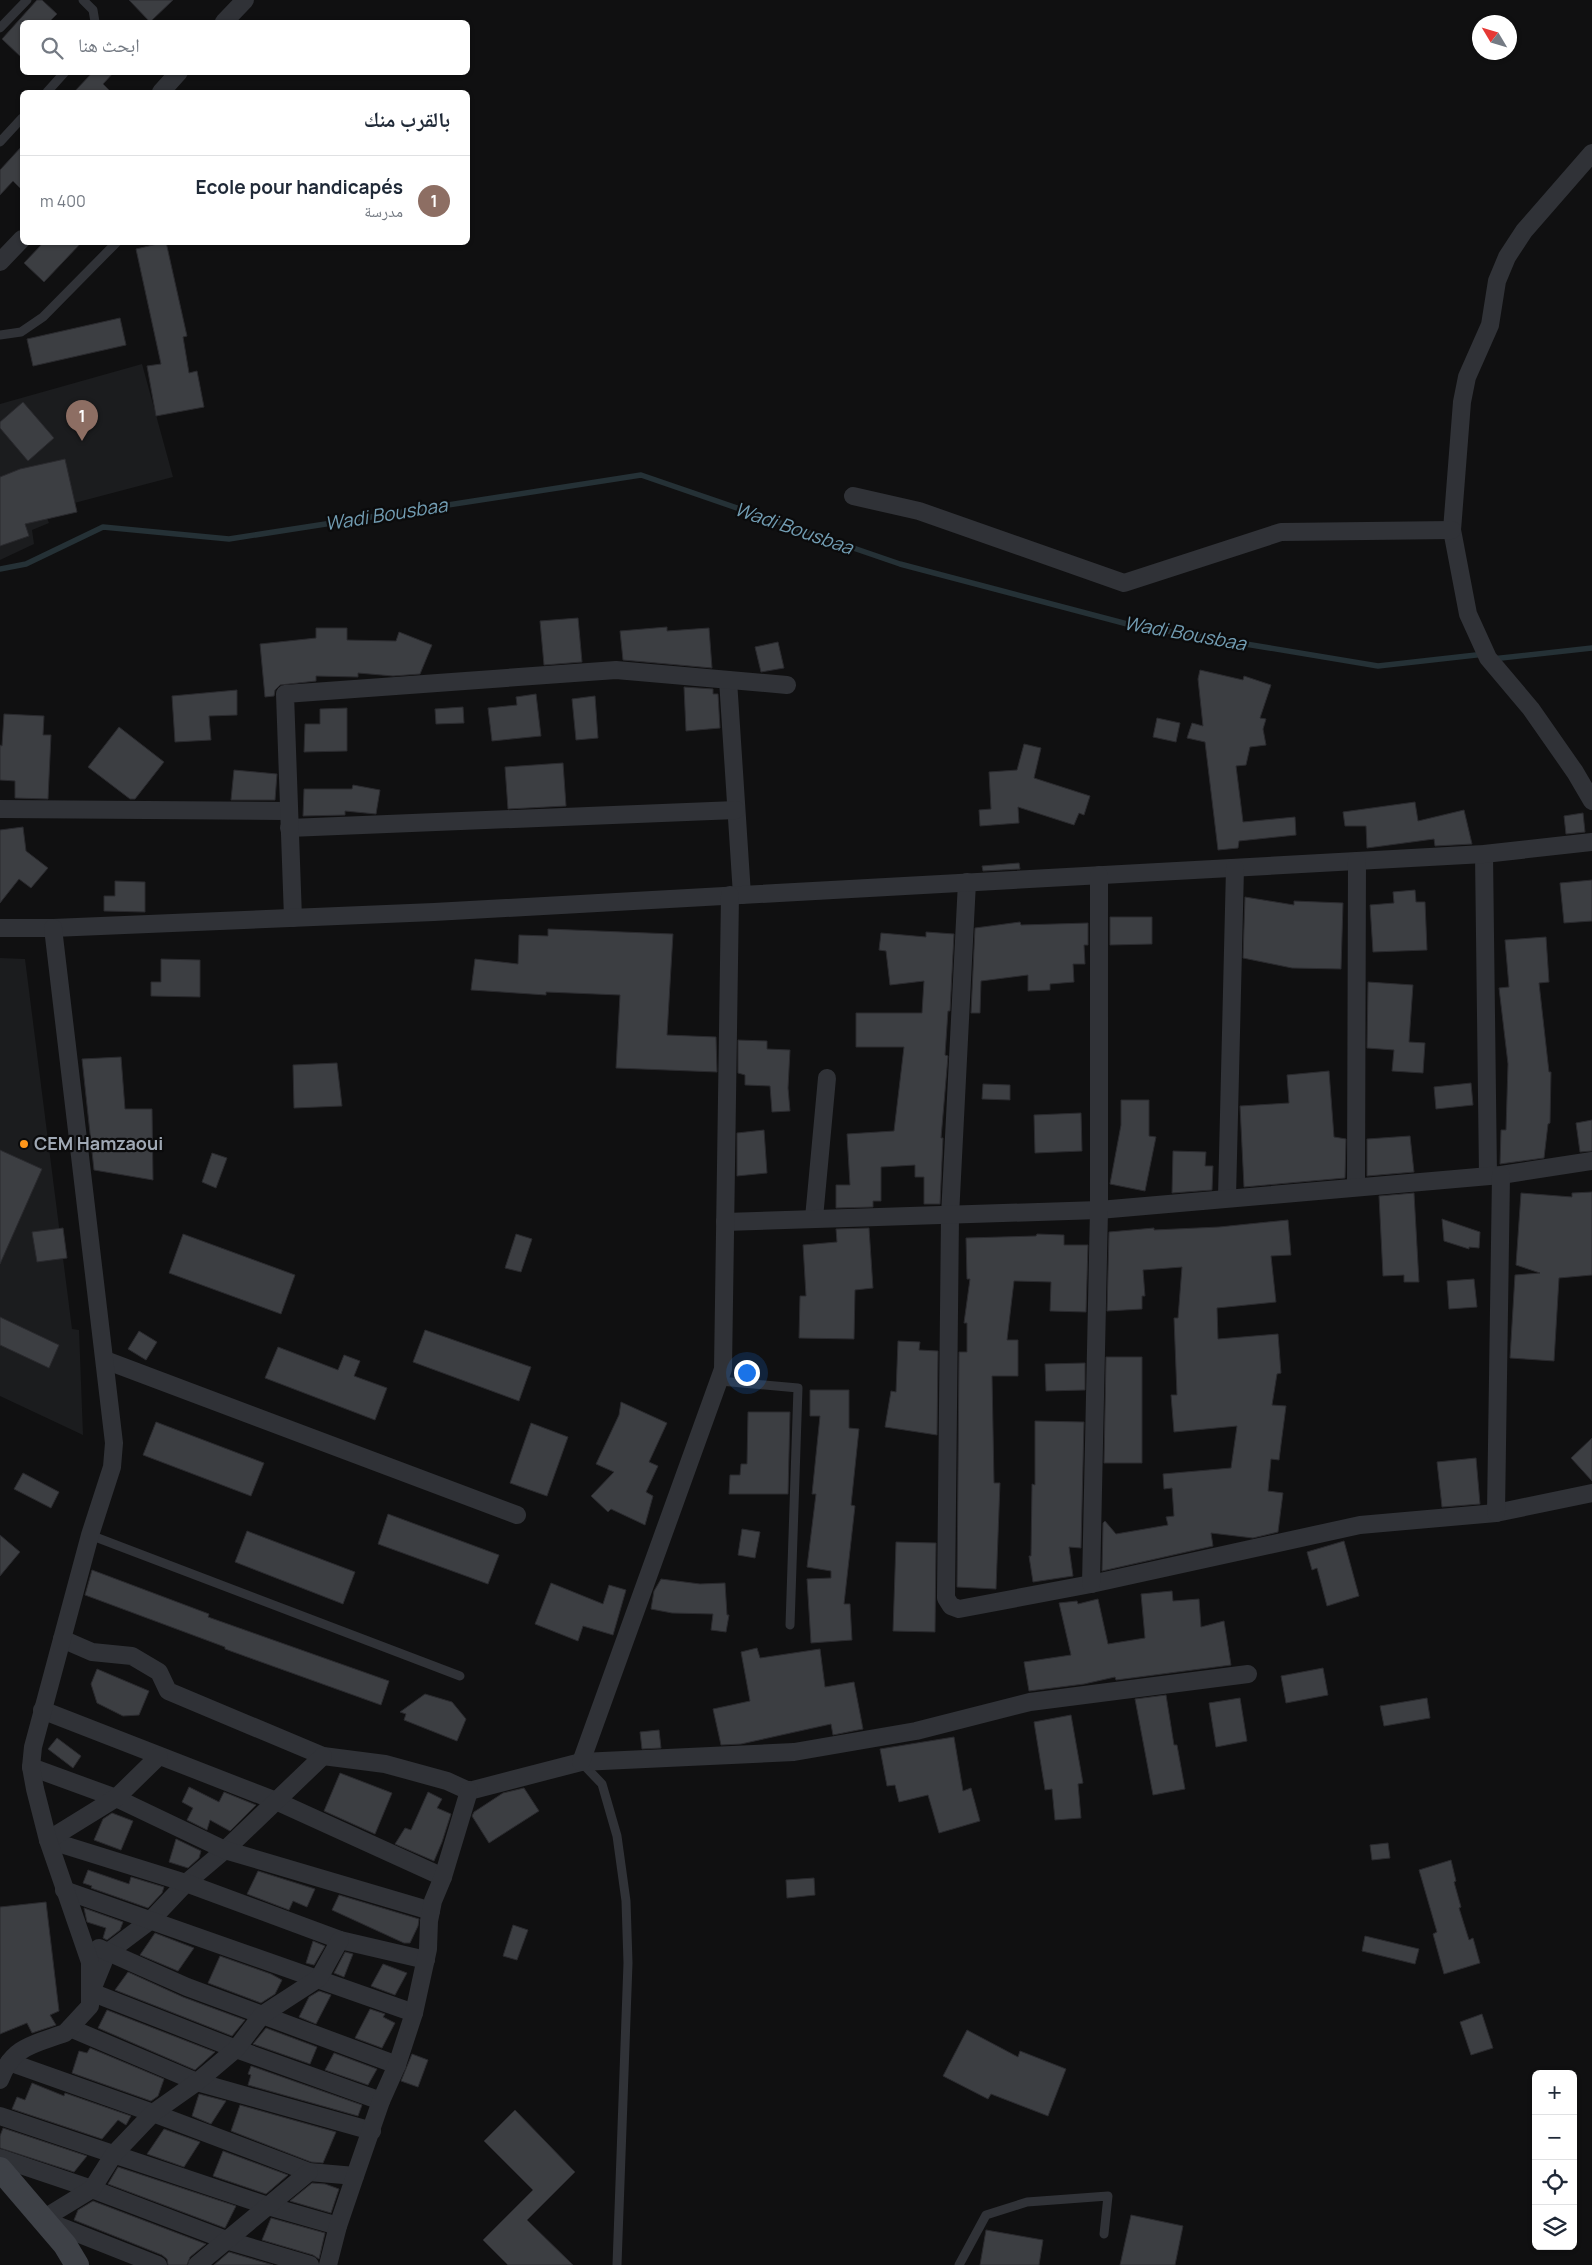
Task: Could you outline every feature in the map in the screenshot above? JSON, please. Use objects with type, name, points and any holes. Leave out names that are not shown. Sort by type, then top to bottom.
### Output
[{"type":"main road","points":[[0,2168],[44,2220],[78,2265]]},
{"type":"street","points":[[226,20],[245,0]]},
{"type":"street","points":[[163,90],[176,75]]},
{"type":"street","points":[[1592,153],[1524,231],[1507,257],[1497,281],[1490,325],[1467,377],[1462,402],[1452,530],[1468,614],[1488,658],[1531,709],[1575,772],[1592,801]]},
{"type":"street","points":[[0,261],[20,241]]},
{"type":"street","points":[[853,496],[920,510],[1124,583],[1281,532],[1452,530]]},
{"type":"street","points":[[293,918],[285,694],[616,670],[787,685]]},
{"type":"street","points":[[581,1762],[724,1369],[725,1222],[736,895],[736,810],[728,680]]},
{"type":"street","points":[[0,809],[288,820],[736,810]]},
{"type":"street","points":[[0,928],[54,928],[293,918],[736,895],[1484,854],[1592,842]]},
{"type":"street","points":[[1484,854],[1494,1176],[1496,1512]]},
{"type":"street","points":[[1356,1187],[1357,861]]},
{"type":"street","points":[[1227,1197],[1235,868]]},
{"type":"street","points":[[1091,1584],[1099,1210],[1099,875]]},
{"type":"street","points":[[967,882],[950,1216],[946,1598],[951,1606],[959,1608],[1091,1584],[1360,1525],[1496,1512],[1592,1493]]},
{"type":"street","points":[[0,2080],[9,2062],[22,2048],[65,2033],[90,2006],[91,1992],[90,1962],[48,1840],[31,1767],[33,1747],[42,1710],[90,1535],[112,1467],[114,1443],[54,928]]},
{"type":"street","points":[[814,1218],[827,1078]]},
{"type":"street","points":[[725,1222],[1099,1210],[1227,1197],[1494,1176],[1592,1160]]},
{"type":"street","points":[[105,1360],[517,1515]]},
{"type":"street","points":[[62,1639],[92,1652],[132,1656],[159,1672],[168,1691],[323,1756],[385,1764],[447,1781],[470,1791],[581,1762],[794,1752],[916,1731],[1030,1702],[1248,1674]]},
{"type":"street","points":[[42,1710],[276,1801],[443,1876]]},
{"type":"street","points":[[48,1840],[116,1798],[159,1756]]},
{"type":"street","points":[[91,1992],[107,1953],[151,1920],[186,1883],[225,1850],[323,1756]]},
{"type":"street","points":[[31,1767],[116,1798],[225,1850],[431,1911]]},
{"type":"street","points":[[328,2265],[354,2176],[372,2131],[381,2100],[397,2065],[414,2013],[426,1960],[431,1911],[470,1791]]},
{"type":"street","points":[[48,1840],[186,1883],[340,1940],[426,1960]]},
{"type":"street","points":[[64,1890],[319,1978],[414,2013]]},
{"type":"street","points":[[82,1937],[107,1953],[188,1988],[397,2065]]},
{"type":"street","points":[[44,2220],[92,2189],[114,2154],[153,2113],[196,2082],[236,2049],[262,2015],[319,1978],[340,1940]]},
{"type":"street","points":[[91,1992],[236,2049],[381,2100]]},
{"type":"street","points":[[70,2028],[196,2082],[372,2131]]},
{"type":"street","points":[[9,2062],[153,2113],[309,2172],[354,2176]]},
{"type":"street","points":[[0,2116],[268,2206],[338,2226]]},
{"type":"street","points":[[0,2158],[92,2189],[226,2240],[310,2265]]},
{"type":"street","points":[[197,2265],[309,2172]]},
{"type":"street","points":[[44,2220],[158,2265]]},
{"type":"lane","points":[[0,28],[27,0]]},
{"type":"lane","points":[[83,0],[93,10],[95,20]]},
{"type":"lane","points":[[49,90],[63,75]]},
{"type":"lane","points":[[0,142],[20,120]]},
{"type":"lane","points":[[0,335],[21,332],[43,317],[114,245]]},
{"type":"lane","points":[[720,1382],[798,1388],[790,1625]]},
{"type":"lane","points":[[90,1535],[460,1676]]},
{"type":"lane","points":[[581,1762],[602,1784],[617,1836],[626,1900],[628,1963],[617,2265]]},
{"type":"lane","points":[[959,2265],[986,2215],[1027,2202],[1108,2196],[1104,2234]]},
{"type":"shaded area","points":[[142,364],[173,477],[44,511],[49,523],[32,530],[34,544],[0,560],[0,404]]},
{"type":"shaded area","name":"CEM Hamzaoui","points":[[0,958],[25,959],[72,1329],[79,1330],[83,1435],[0,1396]]},
{"type":"building","points":[[37,0],[42,0],[57,14],[51,20],[20,20],[20,56],[2,39]]},
{"type":"building","points":[[129,0],[173,0],[152,20],[148,20]]},
{"type":"building","points":[[90,75],[111,75],[103,84],[109,90],[76,90]]},
{"type":"building","points":[[20,148],[20,188],[13,181],[0,195],[0,170]]},
{"type":"building","points":[[41,245],[79,245],[44,282],[24,263]]},
{"type":"building","points":[[153,245],[167,245],[187,336],[183,337],[189,373],[197,371],[204,407],[156,416],[147,366],[161,364],[136,249]]},
{"type":"building","points":[[120,318],[126,345],[33,366],[27,339]]},
{"type":"building","points":[[23,402],[54,438],[28,461],[0,428],[0,422]]},
{"type":"building","points":[[65,459],[77,512],[25,524],[29,536],[0,546],[0,477],[20,469]]},
{"type":"building","points":[[578,618],[582,662],[544,665],[540,621]]},
{"type":"building","points":[[667,627],[667,631],[709,628],[712,668],[623,660],[620,631]]},
{"type":"building","points":[[316,628],[347,628],[347,640],[396,641],[399,632],[432,645],[420,674],[393,676],[358,673],[358,677],[316,676],[316,681],[280,685],[275,690],[274,696],[265,697],[260,644],[316,638]]},
{"type":"building","points":[[778,642],[784,668],[761,672],[755,647]]},
{"type":"building","points":[[1200,670],[1243,680],[1244,676],[1271,685],[1260,718],[1266,719],[1263,729],[1266,745],[1250,747],[1246,765],[1236,766],[1243,822],[1295,817],[1296,835],[1239,841],[1238,848],[1218,850],[1205,742],[1187,738],[1192,723],[1203,726],[1198,679]]},
{"type":"building","points":[[684,687],[713,689],[713,694],[718,694],[720,728],[686,731]]},
{"type":"building","points":[[237,690],[237,715],[209,716],[211,740],[175,742],[172,696]]},
{"type":"building","points":[[536,694],[541,736],[492,741],[488,708],[517,705],[516,697]]},
{"type":"building","points":[[595,696],[598,738],[576,740],[572,699]]},
{"type":"building","points":[[463,707],[464,723],[436,724],[435,709]]},
{"type":"building","points":[[347,708],[347,751],[304,752],[305,724],[320,724],[320,709]]},
{"type":"building","points":[[4,714],[44,716],[43,735],[51,735],[48,799],[15,798],[15,781],[0,780],[0,745],[2,746]]},
{"type":"building","points":[[1157,718],[1180,723],[1176,742],[1153,737]]},
{"type":"building","points":[[119,727],[164,762],[135,799],[130,799],[88,767]]},
{"type":"building","points":[[1024,744],[1041,748],[1034,778],[1090,796],[1084,815],[1079,813],[1074,825],[1018,807],[1019,823],[980,826],[979,810],[991,809],[989,772],[1017,770]]},
{"type":"building","points":[[563,763],[566,806],[508,809],[505,767]]},
{"type":"building","points":[[234,770],[277,774],[275,800],[231,800]]},
{"type":"building","points":[[353,785],[380,790],[376,814],[345,811],[345,815],[303,816],[304,789],[352,789]]},
{"type":"building","points":[[1415,802],[1418,821],[1464,810],[1472,844],[1435,846],[1434,839],[1367,848],[1366,826],[1345,826],[1343,812]]},
{"type":"building","points":[[1583,813],[1585,832],[1566,834],[1564,816]]},
{"type":"building","points":[[23,827],[26,851],[48,868],[31,888],[19,879],[0,903],[0,830]]},
{"type":"building","points":[[1019,863],[1020,869],[983,871],[982,866]]},
{"type":"building","points":[[1592,880],[1592,921],[1564,923],[1560,883]]},
{"type":"building","points":[[115,881],[145,882],[145,912],[104,911],[104,896],[115,896]]},
{"type":"building","points":[[1415,890],[1416,902],[1425,902],[1427,950],[1373,952],[1370,905],[1394,903],[1393,892]]},
{"type":"building","points":[[1245,897],[1294,905],[1294,901],[1343,903],[1341,969],[1292,968],[1243,958]]},
{"type":"building","points":[[1110,917],[1152,917],[1152,944],[1110,945]]},
{"type":"building","points":[[1020,922],[1021,925],[1088,923],[1088,945],[1084,945],[1085,964],[1073,964],[1074,982],[1050,984],[1050,990],[1028,991],[1028,975],[981,981],[980,1013],[971,1013],[975,928]]},
{"type":"building","points":[[548,929],[673,934],[667,1035],[716,1037],[717,1072],[616,1068],[620,995],[546,992],[546,995],[471,990],[475,959],[518,964],[519,935],[548,936]]},
{"type":"building","points":[[926,932],[954,934],[950,1011],[948,1011],[945,1055],[948,1056],[941,1138],[943,1138],[940,1204],[924,1204],[924,1177],[915,1177],[915,1165],[881,1167],[881,1201],[873,1201],[873,1207],[836,1208],[836,1185],[850,1185],[847,1134],[894,1131],[904,1047],[856,1047],[856,1013],[922,1013],[924,981],[890,985],[886,951],[879,950],[881,933],[926,937]]},
{"type":"building","points":[[1546,937],[1549,982],[1539,983],[1549,1072],[1551,1072],[1550,1123],[1548,1124],[1544,1158],[1500,1164],[1501,1130],[1506,1130],[1508,1064],[1499,988],[1509,987],[1505,940]]},
{"type":"building","points":[[161,959],[200,960],[200,997],[151,996],[151,982],[161,982]]},
{"type":"building","points":[[1368,982],[1413,985],[1409,1042],[1425,1043],[1423,1073],[1392,1071],[1394,1050],[1367,1048]]},
{"type":"building","points":[[738,1040],[767,1041],[767,1049],[790,1050],[788,1088],[790,1111],[772,1112],[770,1086],[745,1085],[745,1075],[738,1073]]},
{"type":"building","points":[[121,1057],[125,1109],[152,1109],[153,1180],[94,1170],[82,1059]]},
{"type":"building","points":[[337,1063],[342,1106],[294,1108],[293,1065]]},
{"type":"building","points":[[1329,1071],[1334,1137],[1346,1139],[1345,1178],[1244,1187],[1240,1106],[1289,1103],[1287,1075]]},
{"type":"building","points":[[1471,1083],[1473,1105],[1436,1109],[1434,1087]]},
{"type":"building","points":[[983,1084],[1010,1085],[1010,1100],[982,1099]]},
{"type":"building","points":[[1121,1100],[1149,1100],[1149,1136],[1156,1137],[1145,1191],[1110,1184],[1121,1125]]},
{"type":"building","points":[[1081,1113],[1082,1151],[1035,1153],[1034,1115]]},
{"type":"building","points":[[1592,1120],[1592,1151],[1580,1152],[1576,1123]]},
{"type":"building","points":[[764,1130],[767,1173],[737,1176],[737,1133]]},
{"type":"building","points":[[1410,1136],[1414,1172],[1367,1176],[1367,1139]]},
{"type":"building","points":[[0,1150],[42,1169],[0,1264]]},
{"type":"building","points":[[1173,1151],[1206,1152],[1205,1166],[1213,1166],[1212,1190],[1172,1193]]},
{"type":"building","points":[[212,1153],[227,1158],[216,1188],[202,1182]]},
{"type":"building","points":[[1592,1192],[1592,1275],[1559,1278],[1554,1361],[1510,1358],[1515,1275],[1540,1273],[1516,1265],[1521,1193],[1572,1197],[1572,1193]]},
{"type":"building","points":[[1414,1193],[1419,1282],[1404,1282],[1404,1275],[1383,1276],[1379,1196]]},
{"type":"building","points":[[1442,1219],[1480,1232],[1479,1248],[1469,1247],[1469,1249],[1444,1241]]},
{"type":"building","points":[[1288,1220],[1291,1255],[1271,1256],[1276,1302],[1217,1308],[1218,1339],[1278,1334],[1281,1373],[1277,1374],[1272,1405],[1286,1406],[1279,1460],[1271,1459],[1268,1491],[1283,1493],[1278,1532],[1253,1538],[1211,1533],[1213,1546],[1102,1571],[1103,1523],[1105,1521],[1116,1534],[1168,1525],[1166,1517],[1174,1516],[1172,1488],[1164,1489],[1163,1474],[1231,1468],[1237,1426],[1174,1432],[1171,1395],[1177,1395],[1174,1318],[1178,1318],[1182,1267],[1143,1270],[1145,1296],[1142,1296],[1142,1309],[1107,1311],[1109,1232],[1154,1228],[1154,1230],[1219,1227]]},
{"type":"building","points":[[63,1228],[67,1258],[37,1262],[32,1232]]},
{"type":"building","points":[[869,1228],[873,1288],[855,1290],[854,1339],[799,1338],[800,1296],[806,1296],[803,1245],[837,1242],[836,1229]]},
{"type":"building","points":[[183,1234],[295,1275],[281,1314],[169,1273]]},
{"type":"building","points":[[516,1234],[532,1239],[521,1272],[505,1268]]},
{"type":"building","points":[[1037,1234],[1064,1235],[1064,1245],[1088,1245],[1086,1312],[1050,1311],[1051,1282],[1014,1281],[1007,1340],[1018,1340],[1018,1376],[992,1376],[994,1483],[1000,1483],[996,1589],[957,1587],[959,1352],[967,1352],[967,1323],[964,1323],[970,1279],[967,1279],[966,1238],[1036,1236]]},
{"type":"building","points":[[1474,1279],[1477,1307],[1449,1309],[1447,1281]]},
{"type":"building","points":[[0,1317],[59,1345],[49,1368],[0,1345]]},
{"type":"building","points":[[425,1330],[531,1367],[519,1401],[413,1362]]},
{"type":"building","points":[[139,1331],[157,1342],[146,1360],[128,1349]]},
{"type":"building","points":[[898,1341],[920,1342],[919,1350],[938,1351],[937,1435],[885,1427],[891,1391],[896,1392]]},
{"type":"building","points":[[278,1347],[338,1370],[344,1355],[360,1361],[354,1376],[387,1388],[375,1420],[265,1378]]},
{"type":"building","points":[[1106,1357],[1142,1357],[1142,1463],[1104,1463]]},
{"type":"building","points":[[1085,1363],[1085,1390],[1046,1391],[1045,1364]]},
{"type":"building","points":[[810,1390],[849,1390],[849,1428],[859,1429],[851,1505],[855,1506],[844,1604],[850,1604],[852,1640],[811,1643],[807,1579],[831,1578],[831,1571],[807,1567],[816,1494],[812,1494],[820,1416],[810,1416]]},
{"type":"building","points":[[621,1402],[667,1423],[649,1462],[658,1466],[646,1492],[653,1496],[645,1525],[611,1509],[608,1512],[591,1496],[614,1472],[596,1464],[619,1415]]},
{"type":"building","points":[[748,1412],[790,1412],[788,1494],[729,1494],[730,1475],[740,1475],[741,1464],[747,1464]]},
{"type":"building","points":[[1035,1421],[1084,1422],[1081,1548],[1069,1547],[1073,1576],[1033,1582],[1029,1556],[1031,1556],[1032,1484],[1035,1485]]},
{"type":"building","points":[[156,1422],[264,1463],[251,1496],[143,1455]]},
{"type":"building","points":[[531,1423],[568,1437],[547,1496],[510,1483]]},
{"type":"building","points":[[1592,1438],[1592,1481],[1571,1458]]},
{"type":"building","points":[[1476,1458],[1480,1504],[1442,1507],[1437,1462]]},
{"type":"building","points":[[23,1473],[59,1492],[51,1508],[14,1489]]},
{"type":"building","points":[[388,1514],[499,1555],[488,1584],[378,1544]]},
{"type":"building","points":[[742,1529],[760,1532],[755,1558],[738,1555]]},
{"type":"building","points":[[247,1531],[355,1572],[343,1604],[235,1562]]},
{"type":"building","points":[[0,1535],[20,1552],[0,1576]]},
{"type":"building","points":[[1344,1541],[1359,1596],[1327,1606],[1317,1568],[1312,1570],[1307,1552]]},
{"type":"building","points":[[896,1542],[936,1543],[935,1632],[893,1631]]},
{"type":"building","points":[[92,1570],[209,1614],[208,1617],[389,1681],[381,1705],[225,1649],[225,1647],[85,1595]]},
{"type":"building","points":[[661,1579],[700,1584],[725,1583],[727,1615],[729,1615],[726,1632],[711,1630],[713,1614],[672,1613],[651,1609],[654,1591]]},
{"type":"building","points":[[551,1583],[603,1604],[609,1585],[626,1590],[613,1635],[583,1626],[578,1641],[535,1624]]},
{"type":"building","points":[[1172,1591],[1173,1601],[1199,1599],[1201,1627],[1224,1621],[1231,1665],[1116,1680],[1115,1677],[1084,1684],[1029,1691],[1024,1662],[1071,1655],[1059,1603],[1077,1601],[1078,1604],[1098,1599],[1108,1644],[1145,1638],[1141,1594]]},
{"type":"building","points":[[757,1648],[760,1658],[820,1649],[825,1687],[854,1682],[863,1729],[833,1735],[831,1724],[741,1744],[721,1745],[713,1709],[750,1701],[741,1652]]},
{"type":"building","points":[[1323,1668],[1328,1695],[1286,1703],[1281,1676]]},
{"type":"building","points":[[97,1669],[149,1691],[139,1715],[123,1716],[97,1703],[91,1684]]},
{"type":"building","points":[[425,1694],[452,1702],[466,1719],[457,1741],[404,1720],[406,1714],[400,1712]]},
{"type":"building","points":[[1166,1695],[1174,1745],[1177,1745],[1185,1789],[1153,1795],[1135,1699]]},
{"type":"building","points":[[1240,1698],[1247,1741],[1216,1747],[1209,1703]]},
{"type":"building","points":[[1427,1698],[1430,1718],[1384,1726],[1380,1706]]},
{"type":"building","points":[[1071,1715],[1083,1783],[1078,1784],[1081,1818],[1055,1820],[1052,1789],[1045,1790],[1034,1722]]},
{"type":"building","points":[[659,1730],[661,1748],[642,1749],[640,1732]]},
{"type":"building","points":[[954,1737],[963,1791],[971,1788],[980,1821],[939,1833],[928,1795],[899,1802],[895,1785],[887,1786],[880,1749]]},
{"type":"building","points":[[57,1738],[81,1756],[73,1768],[48,1749]]},
{"type":"building","points":[[340,1773],[392,1793],[375,1834],[324,1811]]},
{"type":"building","points":[[189,1787],[219,1802],[224,1792],[256,1805],[230,1831],[210,1820],[207,1830],[187,1820],[193,1808],[182,1802]]},
{"type":"building","points":[[524,1788],[539,1811],[489,1843],[472,1816],[474,1812],[503,1793]]},
{"type":"building","points":[[428,1792],[442,1799],[437,1808],[451,1814],[434,1861],[395,1844],[405,1828],[411,1830]]},
{"type":"building","points":[[112,1813],[133,1821],[121,1850],[94,1840],[103,1819]]},
{"type":"building","points":[[176,1839],[201,1851],[199,1858],[188,1868],[169,1862]]},
{"type":"building","points":[[1388,1843],[1390,1858],[1372,1860],[1370,1845]]},
{"type":"building","points":[[1451,1860],[1456,1881],[1454,1882],[1461,1907],[1459,1908],[1469,1940],[1473,1938],[1480,1963],[1444,1974],[1433,1934],[1437,1932],[1419,1870]]},
{"type":"building","points":[[88,1870],[129,1884],[131,1877],[164,1887],[162,1893],[148,1908],[91,1888],[92,1886],[83,1883]]},
{"type":"building","points":[[258,1871],[315,1889],[307,1907],[293,1901],[289,1910],[247,1894]]},
{"type":"building","points":[[814,1878],[815,1895],[787,1898],[786,1880]]},
{"type":"building","points":[[339,1895],[419,1919],[418,1926],[410,1943],[404,1943],[332,1910]]},
{"type":"building","points":[[46,1902],[59,2011],[50,2015],[56,2025],[32,2033],[27,2023],[0,2034],[0,1907]]},
{"type":"building","points":[[84,1908],[123,1922],[120,1930],[107,1940],[103,1938],[106,1928],[87,1922]]},
{"type":"building","points":[[513,1925],[528,1930],[517,1960],[503,1956]]},
{"type":"building","points":[[155,1933],[194,1948],[178,1971],[140,1955]]},
{"type":"building","points":[[1365,1936],[1419,1949],[1415,1964],[1362,1951]]},
{"type":"building","points":[[313,1941],[325,1946],[314,1965],[306,1963]]},
{"type":"building","points":[[345,1952],[353,1954],[344,1977],[334,1973]]},
{"type":"building","points":[[220,1956],[271,1974],[282,1980],[275,1994],[261,2003],[208,1983]]},
{"type":"building","points":[[383,1964],[407,1973],[395,1995],[371,1986]]},
{"type":"building","points":[[128,1972],[183,1997],[245,2020],[232,2036],[115,1990]]},
{"type":"building","points":[[319,1991],[331,1995],[316,2024],[299,2017],[309,1997]]},
{"type":"building","points":[[370,2009],[385,2014],[383,2017],[395,2023],[382,2048],[355,2038]]},
{"type":"building","points":[[107,2010],[215,2052],[195,2070],[98,2028]]},
{"type":"building","points":[[1482,2014],[1493,2048],[1471,2055],[1460,2022]]},
{"type":"building","points":[[266,2028],[317,2047],[310,2064],[253,2044]]},
{"type":"building","points":[[967,2030],[1018,2057],[1020,2051],[1066,2069],[1048,2116],[991,2094],[988,2099],[943,2076]]},
{"type":"building","points":[[90,2048],[164,2079],[158,2096],[151,2101],[72,2073],[79,2051],[87,2053]]},
{"type":"building","points":[[334,2053],[377,2069],[368,2085],[325,2070]]},
{"type":"building","points":[[412,2054],[428,2060],[418,2087],[401,2081]]},
{"type":"building","points":[[251,2066],[362,2105],[358,2116],[248,2085],[251,2075],[248,2074]]},
{"type":"building","points":[[32,2083],[64,2096],[65,2093],[131,2116],[126,2125],[118,2120],[102,2139],[12,2109],[17,2097],[25,2100]]},
{"type":"building","points":[[199,2094],[226,2101],[211,2124],[192,2116]]},
{"type":"building","points":[[240,2105],[336,2132],[323,2163],[311,2162],[231,2131]]},
{"type":"building","points":[[515,2110],[575,2172],[527,2220],[573,2265],[508,2265],[483,2240],[533,2190],[484,2141]]},
{"type":"building","points":[[3,2128],[87,2156],[74,2172],[0,2148],[0,2136]]},
{"type":"building","points":[[164,2129],[200,2142],[184,2167],[147,2154]]},
{"type":"building","points":[[223,2151],[288,2175],[266,2194],[213,2176]]},
{"type":"building","points":[[118,2167],[236,2206],[225,2228],[108,2184]]},
{"type":"building","points":[[312,2183],[325,2184],[339,2189],[331,2213],[290,2201]]},
{"type":"building","points":[[93,2201],[206,2244],[190,2257],[187,2265],[168,2265],[167,2259],[162,2255],[74,2220],[78,2210]]},
{"type":"building","points":[[1131,2215],[1183,2226],[1175,2265],[1120,2265]]},
{"type":"building","points":[[271,2218],[325,2233],[319,2259],[313,2255],[262,2240]]},
{"type":"building","points":[[986,2230],[1043,2240],[1039,2265],[980,2265]]},
{"type":"building","points":[[229,2252],[273,2265],[214,2265]]},
{"type":"waterway","name":"Wadi Bousbaa","points":[[0,569],[26,564],[103,527],[229,539],[641,475],[900,564],[1131,625],[1378,666],[1485,654]]},
{"type":"waterway","name":"Wadi Bousbaa","points":[[1492,659],[1592,648]]},
{"type":"place","name":"Ecole pour handicapés","points":[[82,441]]},
{"type":"place","name":"CEM Hamzaoui","points":[[24,1144]]}]
